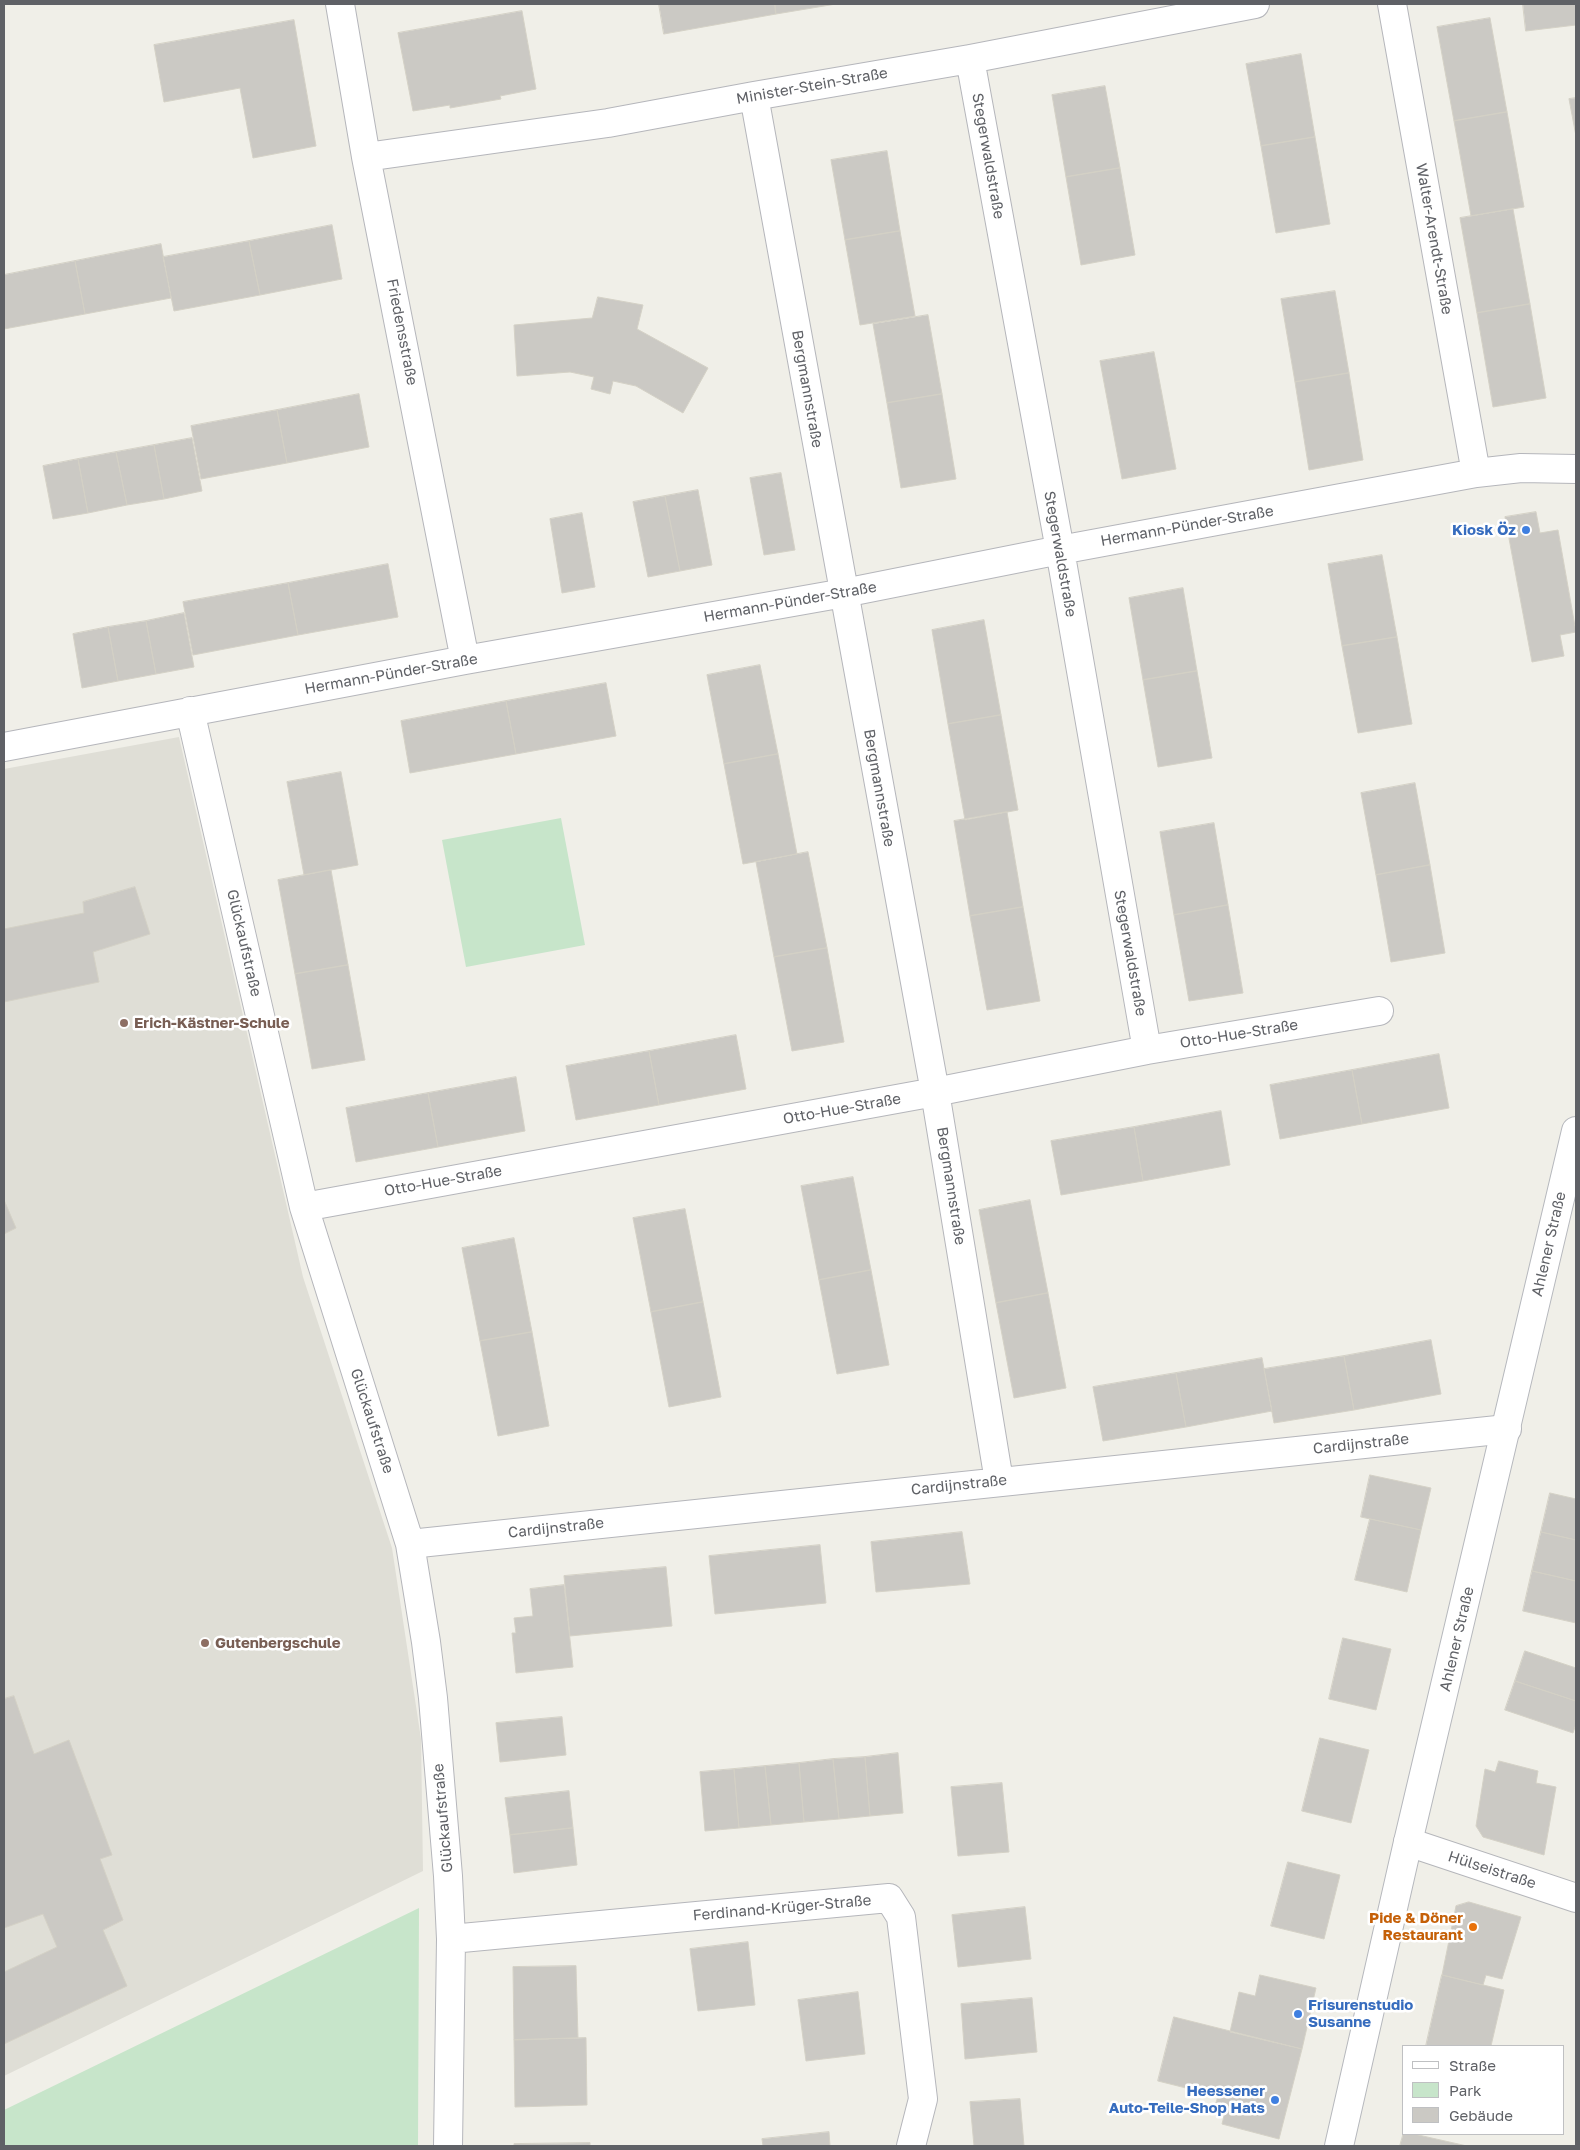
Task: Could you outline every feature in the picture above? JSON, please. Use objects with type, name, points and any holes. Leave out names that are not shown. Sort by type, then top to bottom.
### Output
[{"type":"street","name":"Friedensstraße","points":[[340,4],[366,158],[465,660]]},
{"type":"street","name":"Minister-Stein-Straße","points":[[366,158],[608,123],[970,59],[1255,4]]},
{"type":"street","name":"Walter-Arendt-Straße","points":[[1392,4],[1476,473]]},
{"type":"street","name":"Stegerwaldstraße","points":[[970,59],[1060,550],[1147,1050]]},
{"type":"street","name":"Bergmannstraße","points":[[754,96],[935,1092],[999,1481]]},
{"type":"street","name":"Hermann-Pünder-Straße","points":[[4,747],[465,660],[844,593],[1060,550],[1476,473],[1522,468],[1576,469]]},
{"type":"street","name":"Glückaufstraße","points":[[190,711],[304,1207],[410,1544],[433,1698],[448,1876],[451,1939],[448,2146]]},
{"type":"street","name":"Otto-Hue-Straße","points":[[304,1207],[935,1092],[1147,1050],[1379,1011]]},
{"type":"street","name":"Ahlener Straße","points":[[1339,2146],[1408,1842],[1576,1131]]},
{"type":"street","name":"Cardijnstraße","points":[[410,1544],[1507,1429]]},
{"type":"street","name":"Hülseistraße","points":[[1408,1842],[1576,1898]]},
{"type":"street","name":"Ferdinand-Krüger-Straße","points":[[451,1939],[889,1898],[901,1917],[924,2099],[911,2146]]},
{"type":"shaded area","points":[[179,737],[303,1277],[392,1548],[421,1739],[423,1871],[4,2076],[4,769]]},
{"type":"green space","points":[[561,818],[585,945],[466,967],[442,840]]},
{"type":"green space","points":[[419,1908],[418,2146],[4,2146],[4,2110]]},
{"type":"building","points":[[659,4],[775,4],[776,14],[664,34]]},
{"type":"building","points":[[775,4],[836,4],[776,14]]},
{"type":"building","points":[[1523,4],[1576,4],[1576,25],[1526,31]]},
{"type":"building","points":[[522,11],[536,89],[500,96],[501,99],[450,108],[450,105],[413,111],[398,33]]},
{"type":"building","points":[[1490,18],[1507,112],[1454,121],[1437,27]]},
{"type":"building","points":[[294,20],[316,146],[253,158],[240,88],[164,102],[154,45]]},
{"type":"building","points":[[1301,54],[1315,137],[1261,146],[1246,64]]},
{"type":"building","points":[[1105,86],[1120,168],[1066,177],[1052,95]]},
{"type":"building","points":[[1576,98],[1576,136],[1569,99]]},
{"type":"building","points":[[1507,112],[1524,207],[1471,216],[1454,121]]},
{"type":"building","points":[[1315,137],[1330,224],[1276,233],[1261,146]]},
{"type":"building","points":[[887,151],[900,231],[845,240],[831,160]]},
{"type":"building","points":[[1120,168],[1135,255],[1081,265],[1066,177]]},
{"type":"building","points":[[1513,209],[1530,304],[1477,313],[1460,218]]},
{"type":"building","points":[[332,225],[342,279],[260,295],[249,241]]},
{"type":"building","points":[[900,231],[915,316],[860,325],[845,240]]},
{"type":"building","points":[[249,241],[260,295],[174,311],[163,257]]},
{"type":"building","points":[[161,244],[171,298],[85,314],[75,261]]},
{"type":"building","points":[[75,261],[85,314],[4,329],[4,275]]},
{"type":"building","points":[[1335,291],[1349,373],[1295,382],[1281,299]]},
{"type":"building","points":[[598,297],[643,305],[637,329],[708,368],[683,413],[636,386],[613,381],[610,394],[591,389],[594,377],[570,372],[517,376],[514,325],[592,318]]},
{"type":"building","points":[[1530,304],[1546,398],[1493,407],[1477,313]]},
{"type":"building","points":[[928,315],[942,394],[887,403],[873,324]]},
{"type":"building","points":[[1154,352],[1176,469],[1122,479],[1100,361]]},
{"type":"building","points":[[1349,373],[1363,460],[1309,470],[1295,382]]},
{"type":"building","points":[[359,394],[369,447],[287,463],[277,410]]},
{"type":"building","points":[[942,394],[956,479],[901,488],[887,403]]},
{"type":"building","points":[[277,410],[287,463],[201,479],[191,426]]},
{"type":"building","points":[[192,438],[202,491],[164,499],[154,445]]},
{"type":"building","points":[[154,445],[164,499],[127,505],[116,452]]},
{"type":"building","points":[[116,452],[127,505],[88,513],[78,459]]},
{"type":"building","points":[[78,459],[88,513],[53,519],[43,466]]},
{"type":"building","points":[[781,473],[795,550],[764,555],[750,478]]},
{"type":"building","points":[[698,490],[712,565],[680,571],[665,496]]},
{"type":"building","points":[[665,496],[680,571],[648,577],[633,502]]},
{"type":"building","points":[[1536,512],[1540,533],[1558,530],[1576,632],[1560,635],[1564,656],[1532,662],[1505,517]]},
{"type":"building","points":[[582,513],[595,587],[562,593],[550,519]]},
{"type":"building","points":[[1382,555],[1397,637],[1342,646],[1328,564]]},
{"type":"building","points":[[388,564],[398,617],[298,635],[288,583]]},
{"type":"building","points":[[288,583],[298,635],[193,655],[183,602]]},
{"type":"building","points":[[1183,588],[1197,671],[1143,680],[1129,598]]},
{"type":"building","points":[[184,613],[194,667],[156,674],[146,621]]},
{"type":"building","points":[[984,620],[1001,715],[948,724],[932,630]]},
{"type":"building","points":[[146,621],[156,674],[118,681],[108,627]]},
{"type":"building","points":[[108,627],[118,681],[82,688],[73,634]]},
{"type":"building","points":[[1397,637],[1412,724],[1358,733],[1342,646]]},
{"type":"building","points":[[760,665],[778,754],[724,764],[707,675]]},
{"type":"building","points":[[1197,671],[1212,758],[1158,767],[1143,680]]},
{"type":"building","points":[[606,683],[616,736],[516,754],[506,701]]},
{"type":"building","points":[[506,701],[516,754],[410,773],[401,721]]},
{"type":"building","points":[[1001,715],[1018,810],[965,820],[948,724]]},
{"type":"building","points":[[778,754],[797,854],[743,864],[724,764]]},
{"type":"building","points":[[341,772],[358,865],[304,875],[287,782]]},
{"type":"building","points":[[1415,783],[1430,865],[1376,875],[1361,793]]},
{"type":"building","points":[[1007,812],[1023,907],[970,916],[954,821]]},
{"type":"building","points":[[1214,823],[1228,905],[1174,915],[1160,832]]},
{"type":"building","points":[[808,852],[827,948],[774,957],[756,862]]},
{"type":"building","points":[[1430,865],[1445,953],[1391,962],[1376,875]]},
{"type":"building","points":[[331,870],[348,965],[295,974],[278,880]]},
{"type":"building","points":[[135,887],[150,934],[93,952],[99,982],[4,1002],[4,929],[84,913],[83,902]]},
{"type":"building","points":[[1228,905],[1243,993],[1189,1001],[1174,915]]},
{"type":"building","points":[[1023,907],[1040,1001],[987,1010],[970,916]]},
{"type":"building","points":[[827,948],[844,1042],[792,1051],[774,957]]},
{"type":"building","points":[[348,965],[365,1060],[312,1069],[295,974]]},
{"type":"building","points":[[736,1035],[746,1089],[659,1105],[649,1051]]},
{"type":"building","points":[[649,1051],[659,1105],[576,1120],[566,1066]]},
{"type":"building","points":[[1439,1054],[1449,1108],[1362,1124],[1352,1070]]},
{"type":"building","points":[[1352,1070],[1362,1124],[1280,1139],[1270,1085]]},
{"type":"building","points":[[516,1077],[525,1131],[438,1147],[428,1093]]},
{"type":"building","points":[[428,1093],[438,1147],[356,1162],[346,1108]]},
{"type":"building","points":[[1221,1111],[1230,1165],[1143,1181],[1134,1127]]},
{"type":"building","points":[[1134,1127],[1143,1181],[1061,1195],[1051,1141]]},
{"type":"building","points":[[853,1177],[871,1270],[819,1280],[801,1186]]},
{"type":"building","points":[[4,1200],[16,1228],[4,1234]]},
{"type":"building","points":[[1030,1200],[1048,1293],[996,1303],[979,1210]]},
{"type":"building","points":[[685,1209],[703,1302],[651,1312],[633,1218]]},
{"type":"building","points":[[514,1238],[532,1332],[480,1341],[462,1248]]},
{"type":"building","points":[[871,1270],[889,1365],[837,1374],[819,1280]]},
{"type":"building","points":[[1048,1293],[1066,1388],[1014,1398],[996,1303]]},
{"type":"building","points":[[703,1302],[721,1397],[669,1407],[651,1312]]},
{"type":"building","points":[[532,1332],[549,1426],[498,1436],[480,1341]]},
{"type":"building","points":[[1431,1340],[1441,1394],[1354,1410],[1344,1356]]},
{"type":"building","points":[[1344,1356],[1354,1410],[1274,1423],[1264,1369]]},
{"type":"building","points":[[1262,1358],[1272,1411],[1186,1427],[1176,1373]]},
{"type":"building","points":[[1176,1373],[1186,1427],[1103,1441],[1093,1387]]},
{"type":"building","points":[[1370,1475],[1431,1488],[1421,1530],[1361,1517]]},
{"type":"building","points":[[1550,1493],[1576,1499],[1576,1540],[1541,1532]]},
{"type":"building","points":[[1370,1519],[1421,1530],[1407,1592],[1355,1580]]},
{"type":"building","points":[[962,1532],[970,1584],[876,1592],[871,1542]]},
{"type":"building","points":[[1541,1532],[1576,1540],[1576,1581],[1532,1571]]},
{"type":"building","points":[[820,1545],[826,1603],[715,1614],[709,1556]]},
{"type":"building","points":[[666,1567],[672,1626],[570,1636],[564,1576]]},
{"type":"building","points":[[1532,1571],[1576,1581],[1576,1623],[1523,1611]]},
{"type":"building","points":[[564,1585],[573,1667],[516,1673],[512,1633],[516,1633],[514,1618],[533,1616],[530,1589]]},
{"type":"building","points":[[1343,1638],[1391,1649],[1376,1710],[1329,1699]]},
{"type":"building","points":[[1525,1651],[1576,1668],[1576,1701],[1515,1681]]},
{"type":"building","points":[[1515,1681],[1576,1701],[1576,1724],[1573,1733],[1505,1710]]},
{"type":"building","points":[[14,1696],[34,1754],[69,1740],[112,1855],[100,1859],[123,1920],[103,1930],[127,1986],[4,2044],[4,1972],[57,1947],[43,1914],[4,1928],[4,1699]]},
{"type":"building","points":[[562,1717],[566,1755],[500,1762],[496,1723]]},
{"type":"building","points":[[1320,1738],[1369,1750],[1351,1823],[1302,1811]]},
{"type":"building","points":[[898,1753],[903,1813],[870,1816],[865,1757]]},
{"type":"building","points":[[865,1757],[870,1816],[839,1819],[833,1759]]},
{"type":"building","points":[[833,1759],[839,1819],[804,1822],[799,1763]]},
{"type":"building","points":[[1499,1761],[1538,1771],[1536,1783],[1556,1787],[1544,1855],[1483,1837],[1476,1826],[1485,1769],[1495,1772]]},
{"type":"building","points":[[799,1763],[804,1822],[771,1825],[765,1766]]},
{"type":"building","points":[[765,1766],[771,1825],[739,1828],[734,1769]]},
{"type":"building","points":[[734,1769],[739,1828],[705,1831],[700,1772]]},
{"type":"building","points":[[1002,1783],[1009,1852],[958,1856],[951,1787]]},
{"type":"building","points":[[569,1791],[573,1828],[510,1835],[505,1798]]},
{"type":"building","points":[[573,1828],[577,1865],[514,1873],[510,1835]]},
{"type":"building","points":[[1288,1862],[1340,1875],[1324,1939],[1271,1926]]},
{"type":"building","points":[[1469,1902],[1521,1917],[1502,1979],[1486,1975],[1483,1985],[1442,1975],[1456,1906]]},
{"type":"building","points":[[1025,1907],[1031,1959],[958,1967],[952,1915]]},
{"type":"building","points":[[748,1942],[755,2005],[698,2011],[690,1949]]},
{"type":"building","points":[[576,1966],[578,2038],[514,2040],[513,1967]]},
{"type":"building","points":[[1260,1975],[1316,1988],[1302,2049],[1230,2032],[1239,1992],[1255,1996]]},
{"type":"building","points":[[1442,1975],[1504,1990],[1491,2045],[1426,2045]]},
{"type":"building","points":[[858,1992],[865,2054],[806,2061],[798,2000]]},
{"type":"building","points":[[1032,1998],[1037,2052],[965,2059],[961,2004]]},
{"type":"building","points":[[1174,2017],[1302,2049],[1279,2139],[1222,2124],[1226,2108],[1215,2106],[1218,2096],[1158,2081]]},
{"type":"building","points":[[586,2038],[587,2105],[515,2107],[514,2040]]},
{"type":"building","points":[[1020,2099],[1024,2146],[974,2146],[970,2102]]},
{"type":"building","points":[[829,2132],[830,2146],[763,2146],[762,2139]]},
{"type":"building","points":[[1403,2135],[1418,2135],[1467,2146],[1400,2146]]},
{"type":"building","points":[[590,2143],[590,2146],[514,2146],[514,2144]]},
{"type":"place","name":"Kiosk Öz","points":[[1526,530]]},
{"type":"place","name":"Erich-Kästner-Schule","points":[[124,1023]]},
{"type":"place","name":"Gutenbergschule","points":[[205,1643]]},
{"type":"place","name":"Pide & Döner Restaurant","points":[[1473,1927]]},
{"type":"place","name":"Frisurenstudio Susanne","points":[[1298,2014]]},
{"type":"place","name":"Heessener Auto-Teile-Shop Hats","points":[[1275,2100]]}]
